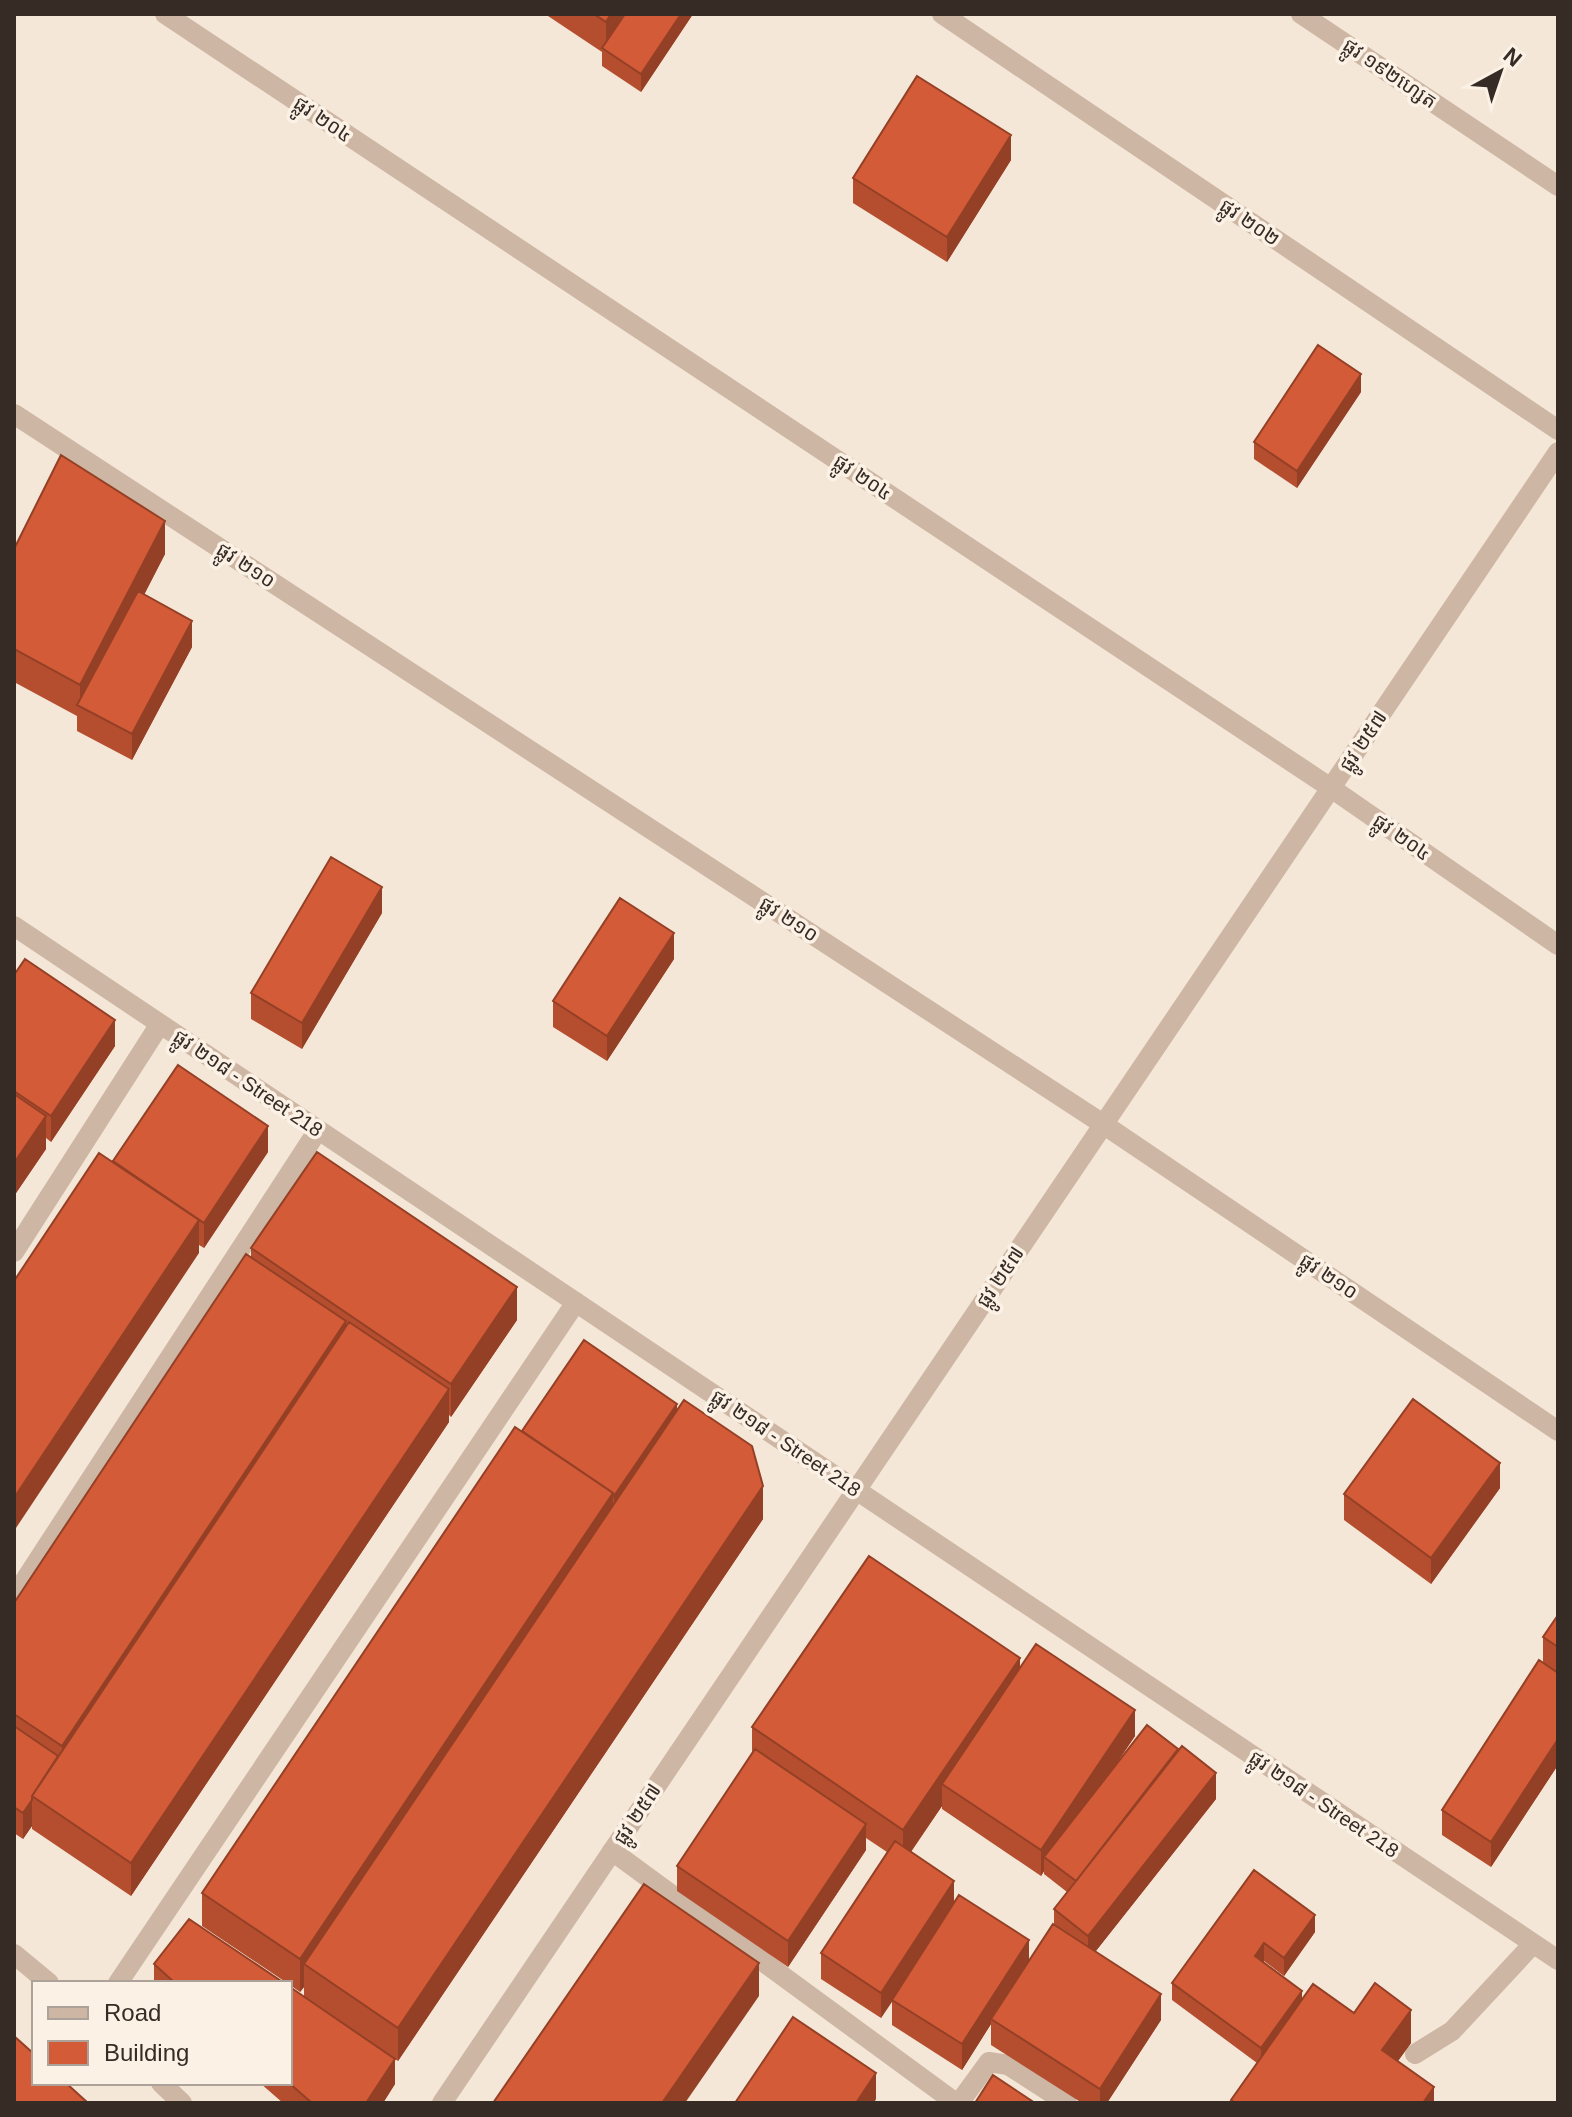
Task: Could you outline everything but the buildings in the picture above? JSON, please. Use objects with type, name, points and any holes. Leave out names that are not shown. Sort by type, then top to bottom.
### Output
[{"type":"street","name":"ផ្លូវ ២០៤","points":[[165,14],[1331,788],[1558,945]]},
{"type":"street","name":"ផ្លូវ ២០២","points":[[942,14],[1558,430]]},
{"type":"street","name":"ផ្លូវ ១៩២ហ្សេត","points":[[1301,14],[1558,186]]},
{"type":"street","name":"ផ្លូវ ២១០","points":[[14,414],[1103,1124],[1558,1431]]},
{"type":"street","name":"ផ្លូវ ២៥៧","points":[[442,2103],[1558,452]]},
{"type":"street","name":"ផ្លូវ ២១៨ - Street 218","points":[[14,926],[1558,1960]]},
{"type":"street","points":[[14,1252],[160,1024]]},
{"type":"street","points":[[14,1597],[318,1130]]},
{"type":"street","points":[[119,1981],[576,1302]]},
{"type":"street","points":[[612,1851],[958,2103],[989,2062],[1008,2065],[1067,2103]]},
{"type":"street","points":[[1415,2054],[1452,2031],[1533,1944]]},
{"type":"street","points":[[14,1954],[47,1981]]},
{"type":"street","points":[[163,2085],[182,2103]]}]
